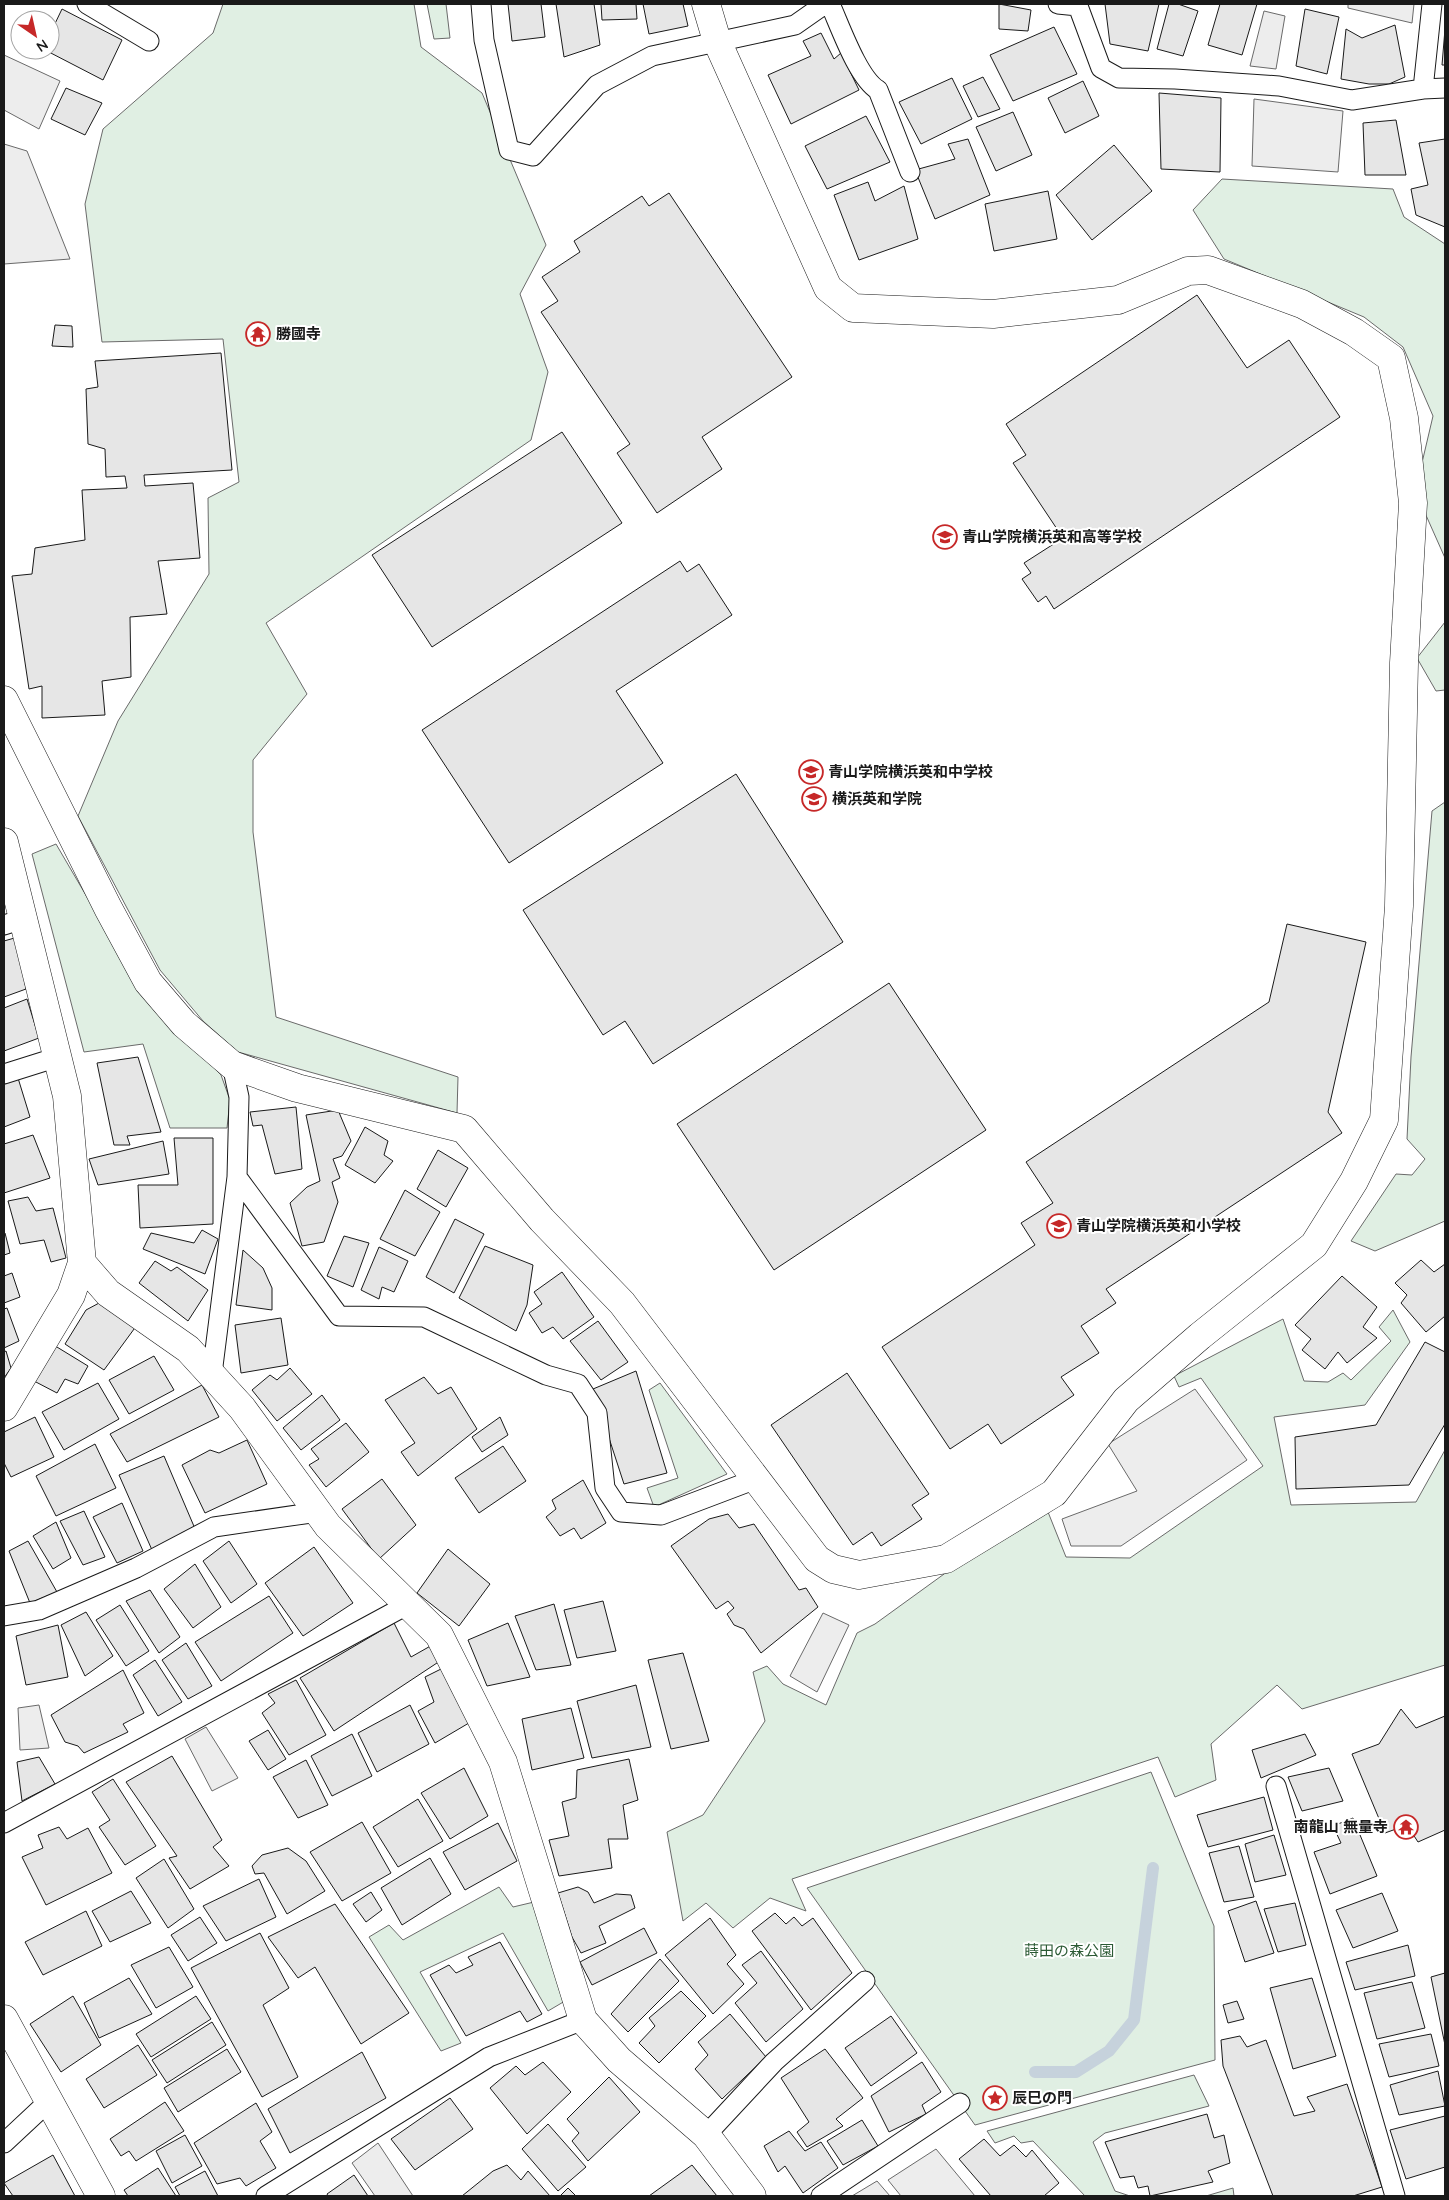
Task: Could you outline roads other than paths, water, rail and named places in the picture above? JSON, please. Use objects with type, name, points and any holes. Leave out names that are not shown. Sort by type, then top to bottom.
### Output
[{"type":"street","points":[[4,700],[108,908],[148,982],[184,1024],[232,1065],[297,1088],[464,1129],[542,1220],[622,1303],[817,1559],[834,1569],[859,1575],[946,1559],[1054,1493],[1126,1400],[1200,1336],[1314,1245],[1354,1181],[1384,1120],[1399,906],[1404,663],[1413,503],[1404,418],[1391,358],[1354,332],[1302,304],[1208,270],[1188,271],[1118,300],[993,314],[853,308],[828,288],[717,41],[706,4]]},
{"type":"street","points":[[4,842],[13,922],[58,1057],[67,1096],[82,1263],[71,1296],[4,1406]]},
{"type":"street","points":[[82,1263],[108,1293],[188,1348],[242,1408],[328,1526],[439,1636],[503,1762],[583,2020],[619,2060],[706,2136],[752,2196]]},
{"type":"street","points":[[4,2019],[101,2196]]},
{"type":"lane","points":[[87,4],[149,42]]},
{"type":"lane","points":[[481,4],[484,40],[509,150],[533,156],[597,84],[652,56],[795,25],[825,4]]},
{"type":"lane","points":[[830,4],[862,72],[872,86],[878,90],[910,172]]},
{"type":"lane","points":[[1058,4],[1079,5],[1101,68],[1119,78],[1174,79],[1279,86],[1352,100],[1423,89],[1445,88]]},
{"type":"lane","points":[[1423,89],[1432,4]]},
{"type":"lane","points":[[4,1074],[58,1057]]},
{"type":"lane","points":[[212,1374],[237,1177],[239,1097],[232,1065]]},
{"type":"lane","points":[[237,1177],[339,1316],[424,1317],[546,1375],[578,1384],[597,1413],[605,1488],[621,1512],[661,1515],[756,1479]]},
{"type":"lane","points":[[4,1616],[39,1610],[136,1568],[214,1528],[318,1512]]},
{"type":"lane","points":[[4,1822],[407,1605]]},
{"type":"lane","points":[[1276,1786],[1395,2196]]},
{"type":"lane","points":[[706,2136],[774,2062],[864,1981]]},
{"type":"lane","points":[[266,2196],[489,2057],[583,2020]]},
{"type":"lane","points":[[4,2143],[48,2102]]},
{"type":"lane","points":[[820,2196],[960,2103]]},
{"type":"waterway","points":[[1035,2072],[1076,2072],[1109,2051],[1134,2020],[1153,1868]]},
{"type":"place","name":"勝國寺","points":[[258,334]]},
{"type":"place","name":"青山学院横浜英和高等学校","points":[[945,537]]},
{"type":"place","name":"青山学院横浜英和中学校","points":[[811,772]]},
{"type":"place","name":"横浜英和学院","points":[[814,799]]},
{"type":"place","name":"青山学院横浜英和小学校","points":[[1059,1226]]},
{"type":"place","name":"南龍山 無量寺","points":[[1406,1827]]},
{"type":"place","name":"辰巳の門","points":[[995,2098]]},
{"type":"park label","name":"蒔田の森公園","points":[[1069,1951]]}]
